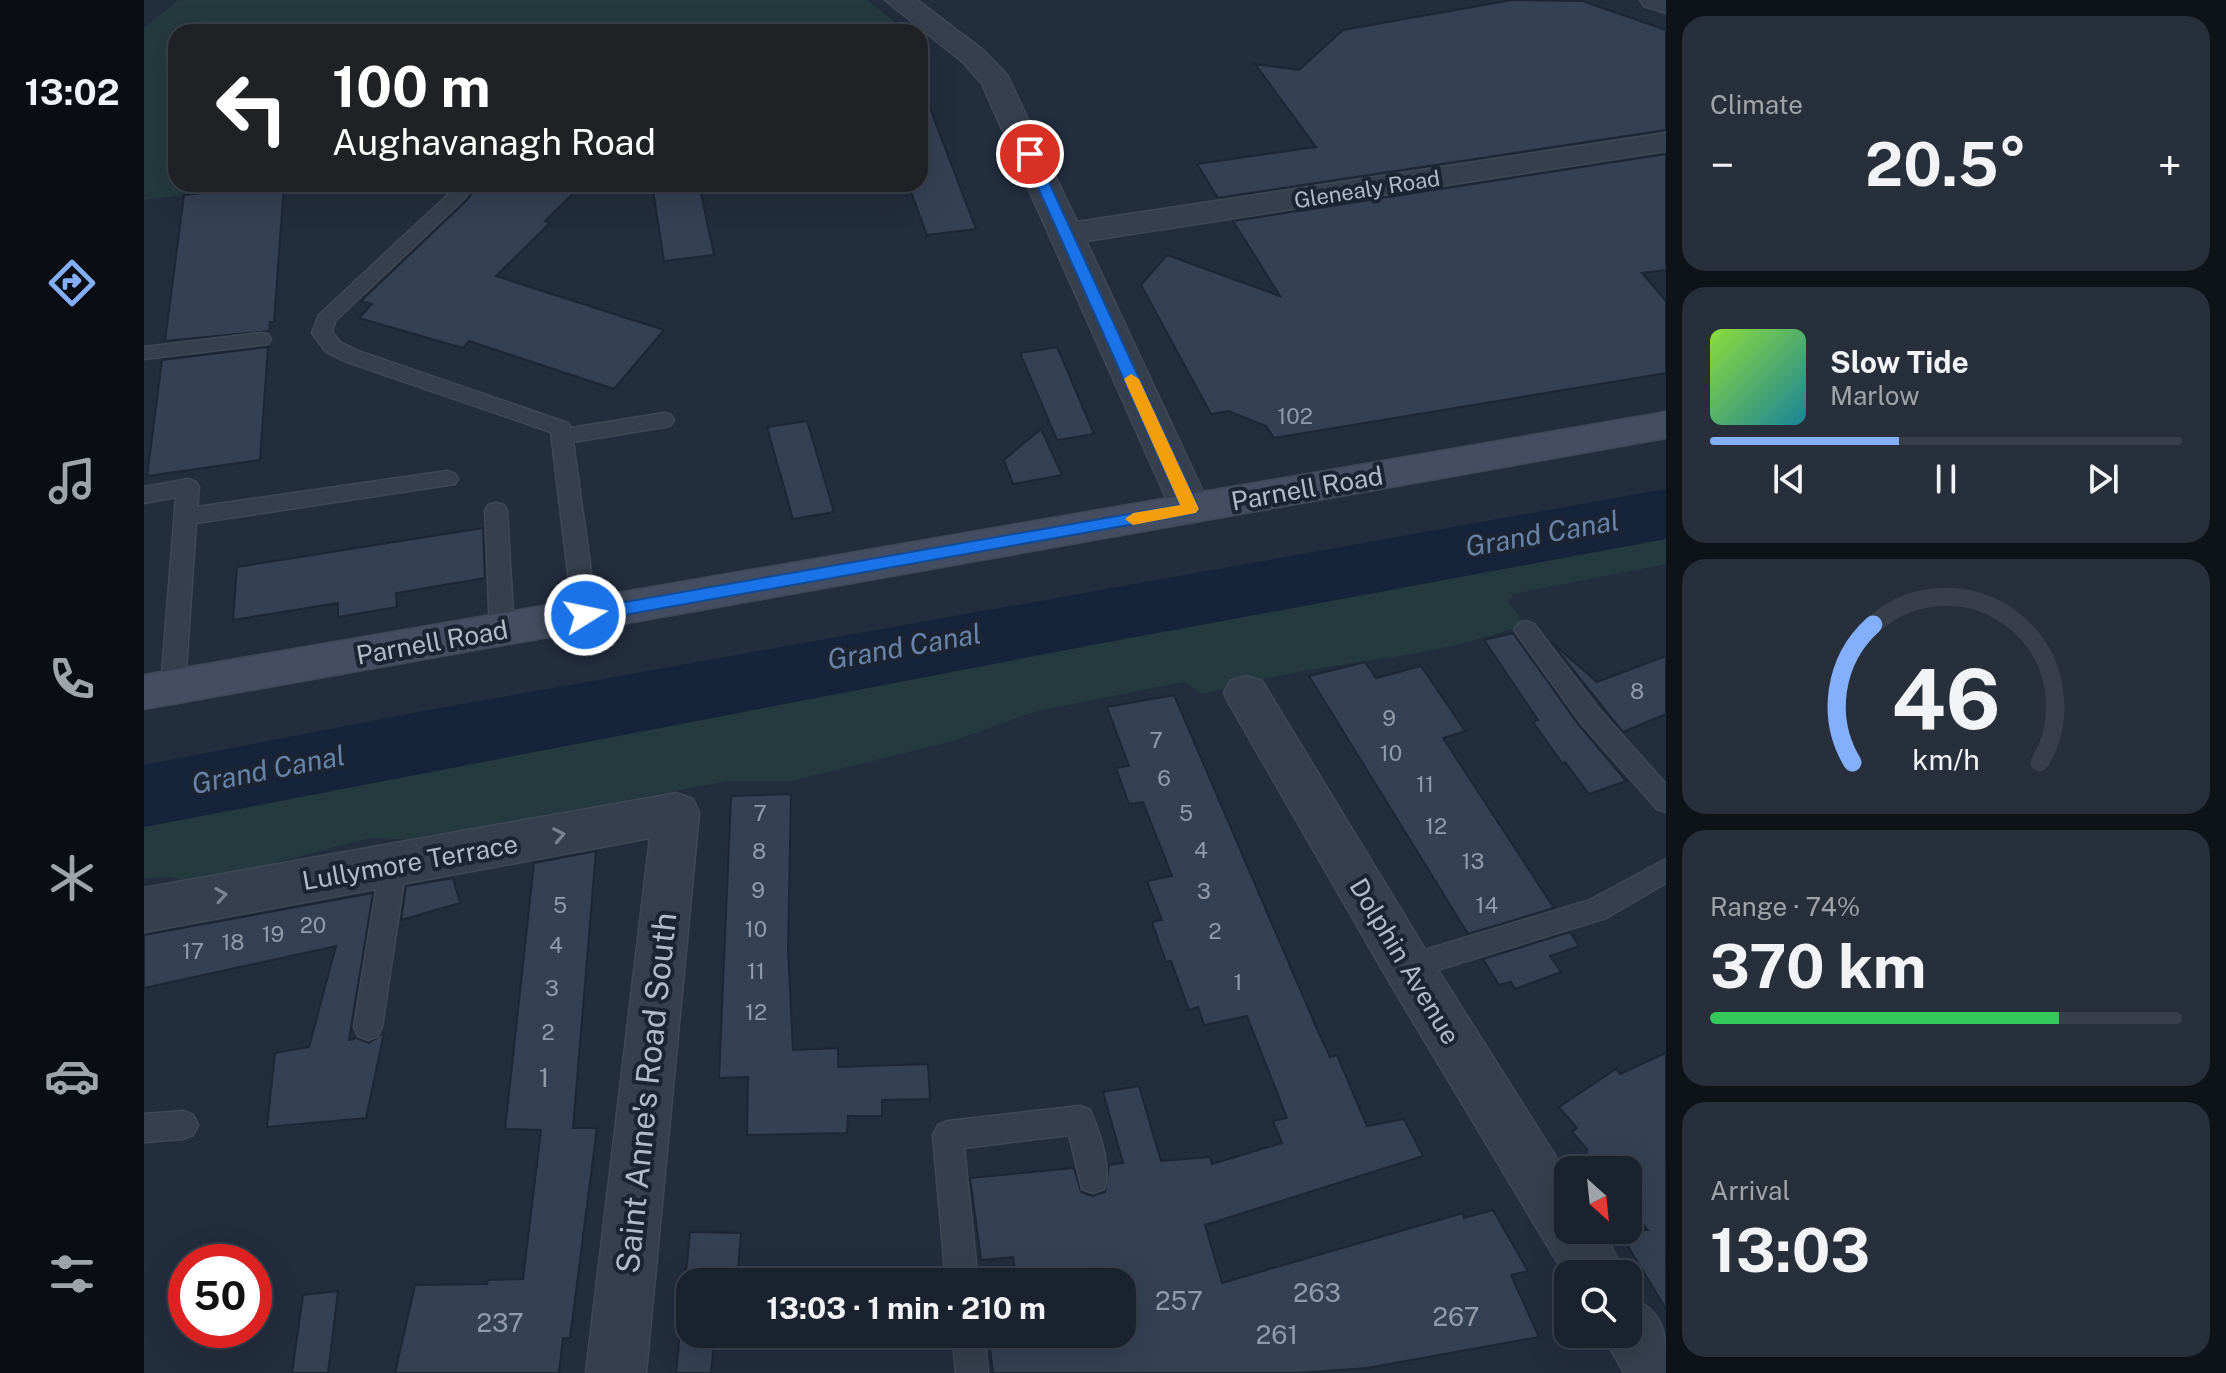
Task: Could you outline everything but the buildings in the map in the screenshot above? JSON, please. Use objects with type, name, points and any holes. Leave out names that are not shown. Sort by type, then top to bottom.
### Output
[{"type":"main road","name":"Parnell Road","points":[[158,689],[1666,425]]},
{"type":"street","points":[[899,0],[973,56],[996,81],[1191,509]]},
{"type":"street","points":[[1654,0],[1666,4]]},
{"type":"street","name":"Glenealy Road","points":[[1068,234],[1666,142]]},
{"type":"street","name":"Dolphin Avenue","points":[[1246,693],[1408,967],[1554,1205]]},
{"type":"street","name":"Lullymore Terrace","points":[[144,910],[676,813]]},
{"type":"street","name":"Saint Anne's Road South","points":[[616,1373],[676,813]]},
{"type":"street","points":[[1642,1347],[1658,1373]]},
{"type":"lane","points":[[458,195],[326,319],[322,333],[333,347],[351,356],[561,428],[585,615]]},
{"type":"lane","points":[[144,353],[261,339]]},
{"type":"lane","points":[[562,437],[664,420]]},
{"type":"lane","points":[[186,517],[447,479]]},
{"type":"lane","points":[[144,495],[188,487],[186,517],[158,689]]},
{"type":"lane","points":[[496,511],[502,630]]},
{"type":"lane","points":[[1526,630],[1589,715],[1666,801]]},
{"type":"lane","points":[[368,1027],[393,866]]},
{"type":"lane","points":[[1408,967],[1597,910],[1666,870]]},
{"type":"lane","points":[[961,1268],[948,1135],[1080,1120],[1093,1178]]},
{"type":"lane","points":[[144,1128],[183,1125]]},
{"type":"lane","points":[[969,1348],[972,1373]]},
{"type":"green space","points":[[178,0],[867,0],[897,24],[168,24],[168,192],[210,192],[144,200],[144,28]]},
{"type":"green space","points":[[1666,539],[1666,564],[1514,594],[1508,602],[1525,624],[1472,641],[1296,672],[1202,694],[1184,682],[1037,711],[953,741],[792,781],[728,781],[414,840],[370,838],[197,883],[170,877],[144,878],[144,827],[1092,645]]},
{"type":"water","name":"Grand Canal","points":[[1666,489],[1666,539],[1092,645],[144,827],[144,765],[424,711]]},
{"type":"slow traffic","points":[[1131,379],[1191,509],[1133,519]]},
{"type":"route","points":[[585,615],[1191,509],[1030,154]]}]
